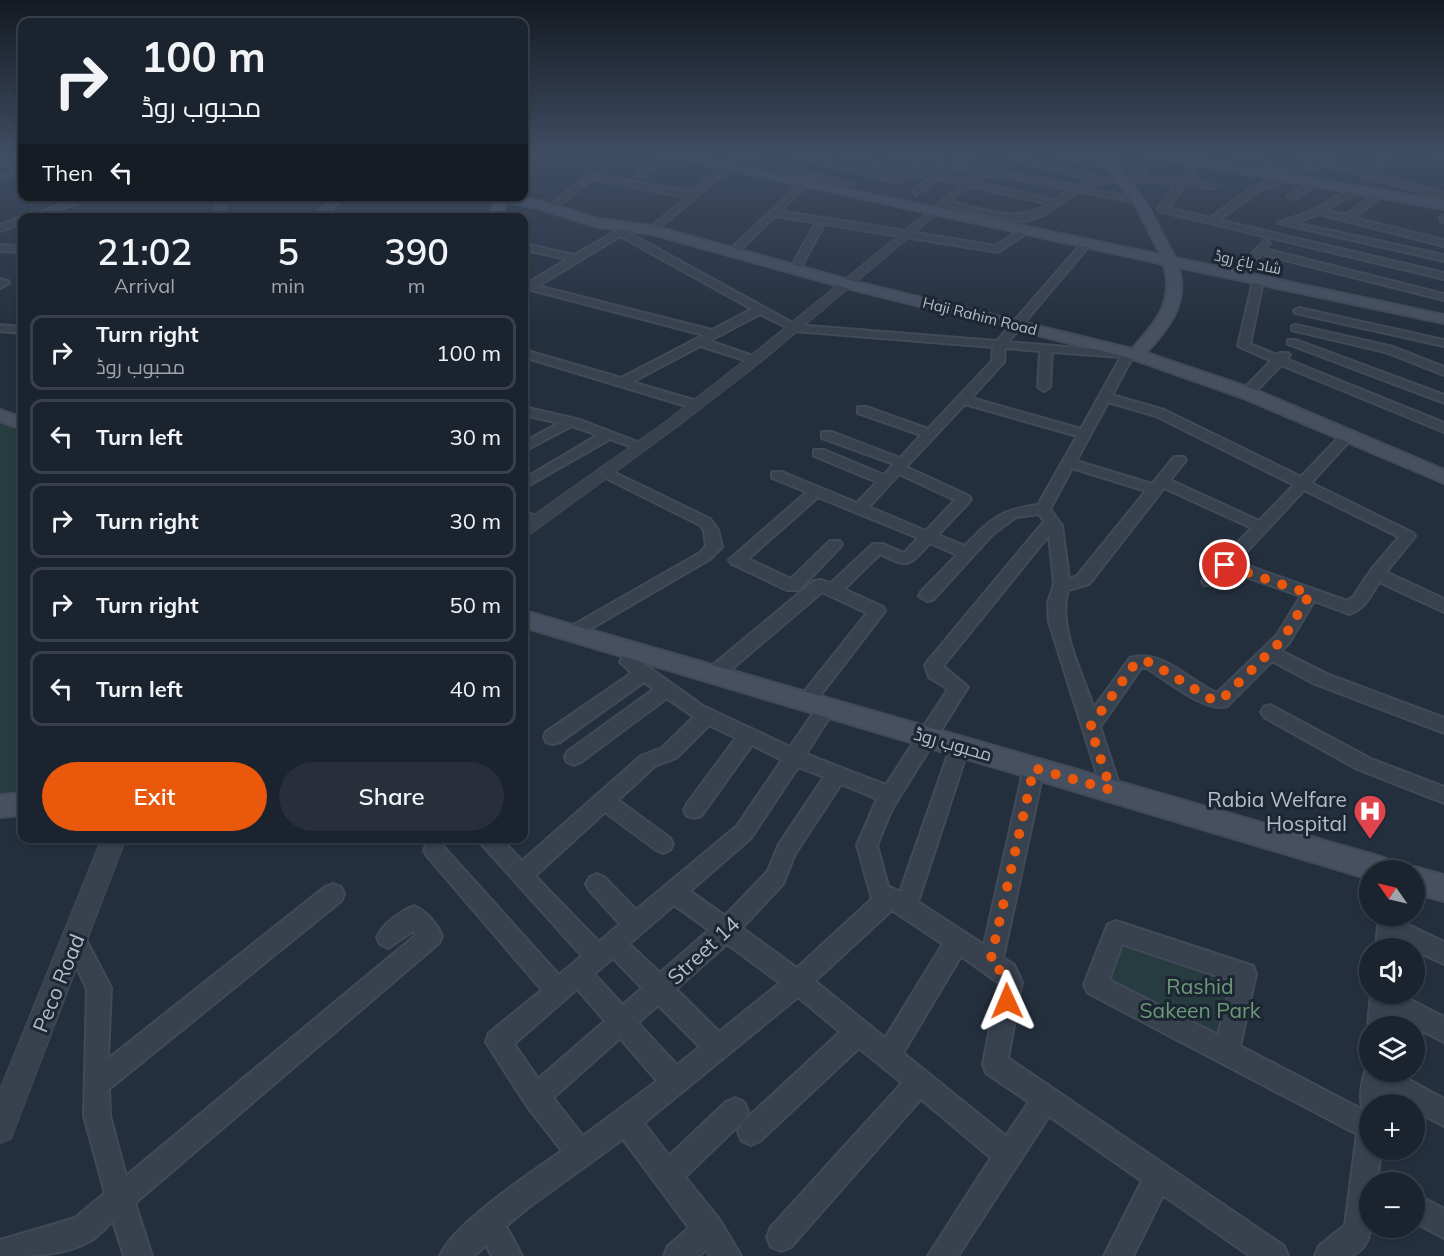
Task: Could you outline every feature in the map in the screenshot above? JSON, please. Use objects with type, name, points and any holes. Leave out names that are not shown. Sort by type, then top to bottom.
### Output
[{"type":"main road","name":"Haji Rahim Road","points":[[561,212],[624,229],[653,230],[848,284],[1132,355],[1247,393],[1444,477]]},
{"type":"main road","name":"شاد باغ روڈ","points":[[931,212],[1444,319]]},
{"type":"main road","points":[[1132,355],[1171,311],[1176,287],[1171,263],[1145,212]]},
{"type":"main road","points":[[0,415],[18,422]]},
{"type":"main road","name":"محبوب روڈ","points":[[528,620],[1359,863]]},
{"type":"main road","points":[[0,806],[18,804]]},
{"type":"main road","points":[[1425,883],[1444,888]]},
{"type":"street","points":[[653,230],[674,212]]},
{"type":"street","points":[[530,517],[605,472],[696,405],[848,284],[931,212]]},
{"type":"street","points":[[989,212],[1024,218],[1044,212]]},
{"type":"street","points":[[1001,227],[1016,212]]},
{"type":"street","points":[[1175,212],[1444,276]]},
{"type":"street","points":[[1213,219],[1223,212]]},
{"type":"street","points":[[1237,276],[1260,250],[1268,235],[1283,223],[1316,212]]},
{"type":"street","points":[[1320,212],[1444,243]]},
{"type":"street","points":[[1347,219],[1356,212]]},
{"type":"street","points":[[734,251],[773,213],[998,249],[1023,232]]},
{"type":"street","points":[[0,228],[18,221]]},
{"type":"street","points":[[1283,223],[1444,258]]},
{"type":"street","points":[[795,269],[816,228]]},
{"type":"street","points":[[528,285],[624,229],[759,310],[794,328],[1132,355],[1105,398],[1043,509]]},
{"type":"street","points":[[860,508],[998,362],[999,345],[1085,245]]},
{"type":"street","points":[[0,248],[18,249]]},
{"type":"street","points":[[528,248],[577,258]]},
{"type":"street","points":[[1260,250],[1444,297]]},
{"type":"street","points":[[1258,281],[1244,346],[1444,428]]},
{"type":"street","points":[[528,286],[713,334]]},
{"type":"street","points":[[1247,393],[1280,361],[1292,342],[1303,290]]},
{"type":"street","points":[[623,382],[759,310]]},
{"type":"street","points":[[1299,311],[1444,343]]},
{"type":"street","points":[[0,328],[18,330]]},
{"type":"street","points":[[1296,328],[1389,349],[1444,371]]},
{"type":"street","points":[[698,342],[755,360]]},
{"type":"street","points":[[1292,342],[1444,398]]},
{"type":"street","points":[[1044,387],[1046,349]]},
{"type":"street","points":[[528,354],[696,405]]},
{"type":"street","points":[[1105,398],[1160,413],[1408,536],[1376,574],[1359,601],[1349,608],[1226,564]]},
{"type":"street","points":[[962,399],[1085,434]]},
{"type":"street","points":[[862,410],[930,434]]},
{"type":"street","points":[[528,412],[570,422],[641,446]]},
{"type":"street","points":[[528,444],[570,422]]},
{"type":"street","points":[[528,482],[608,435]]},
{"type":"street","points":[[827,435],[900,466],[964,499],[906,560],[878,547],[833,590]]},
{"type":"street","points":[[1210,581],[1348,436]]},
{"type":"street","points":[[819,453],[886,481]]},
{"type":"street","points":[[1061,586],[1083,580],[1179,460]]},
{"type":"street","points":[[1069,463],[1159,486],[1261,527]]},
{"type":"street","points":[[571,634],[705,556],[714,547],[711,530],[705,522],[605,472]]},
{"type":"street","points":[[777,475],[968,553]]},
{"type":"street","points":[[817,491],[737,560],[793,586],[834,544]]},
{"type":"street","points":[[1043,509],[1055,526],[1061,586],[1056,603],[1057,622],[1111,790]]},
{"type":"street","points":[[927,596],[987,532],[1012,513],[1043,509]]},
{"type":"street","points":[[1055,526],[1047,527],[934,665],[935,672],[959,687],[884,805],[867,845],[879,892],[898,901],[1006,973],[1011,982],[995,1064],[1274,1256]]},
{"type":"street","points":[[1376,574],[1444,606]]},
{"type":"street","points":[[580,1152],[536,1098],[498,1042],[744,832],[794,757],[816,704],[877,611],[820,585],[714,674]]},
{"type":"street","points":[[1090,727],[1136,662],[1150,662],[1216,701],[1221,700],[1283,639],[1310,594]]},
{"type":"street","points":[[633,650],[629,662],[706,716],[794,757],[882,792]]},
{"type":"street","points":[[1269,652],[1322,679],[1444,726]]},
{"type":"street","points":[[553,737],[644,673]]},
{"type":"street","points":[[574,757],[666,689]]},
{"type":"street","points":[[1270,712],[1364,764],[1444,795]]},
{"type":"street","points":[[521,875],[648,761],[669,753],[706,716]]},
{"type":"street","points":[[694,810],[748,736]]},
{"type":"street","points":[[454,1256],[519,1197],[626,1121],[898,901],[960,746]]},
{"type":"street","points":[[990,963],[1034,768]]},
{"type":"street","name":"Street 14","points":[[536,1098],[726,930],[776,877],[786,850],[837,774]]},
{"type":"street","points":[[604,800],[663,844]]},
{"type":"street","name":"Peco Road","points":[[0,1128],[112,843]]},
{"type":"street","points":[[491,843],[521,875],[606,951],[660,990],[718,1048]]},
{"type":"street","points":[[434,850],[559,992]]},
{"type":"street","points":[[597,884],[636,925]]},
{"type":"street","points":[[674,892],[798,982],[1008,1155]]},
{"type":"street","points":[[96,1084],[333,894]]},
{"type":"street","points":[[0,1254],[82,1230],[121,1200],[431,936],[414,916],[388,937]]},
{"type":"street","points":[[1388,930],[1444,953]]},
{"type":"street","points":[[1226,1053],[1245,974],[1116,931],[1096,985],[1226,1053],[1359,1121]]},
{"type":"street","points":[[888,1056],[958,940]]},
{"type":"street","points":[[75,941],[99,988],[97,1116],[104,1149],[138,1256]]},
{"type":"street","points":[[579,974],[675,1082]]},
{"type":"street","points":[[1397,1004],[1444,1030]]},
{"type":"street","points":[[751,1132],[858,1032]]},
{"type":"street","points":[[781,1237],[920,1082]]},
{"type":"street","points":[[1391,1082],[1444,1113]]},
{"type":"street","points":[[942,1256],[1045,1100]]},
{"type":"street","points":[[668,1176],[735,1111]]},
{"type":"street","points":[[626,1121],[727,1256]]},
{"type":"street","points":[[1118,1256],[1158,1177]]},
{"type":"street","points":[[1425,1213],[1444,1224]]},
{"type":"street","points":[[489,1223],[508,1256]]},
{"type":"street","points":[[1329,1256],[1358,1232],[1359,1228]]},
{"type":"street","points":[[678,1256],[709,1229]]},
{"type":"green space","points":[[0,422],[18,430],[18,791],[0,793]]},
{"type":"green space","name":"Rashid Sakeen Park","points":[[1116,931],[1245,974],[1226,1053],[1096,985]]},
{"type":"place","name":"Rabia Welfare Hospital","points":[[1370,840]]},
{"type":"route","points":[[1007,1001],[1011,982],[1009,977],[990,963],[1034,768],[1111,790],[1090,727],[1136,662],[1142,660],[1150,662],[1211,699],[1221,700],[1283,639],[1310,594],[1225,565]]}]
